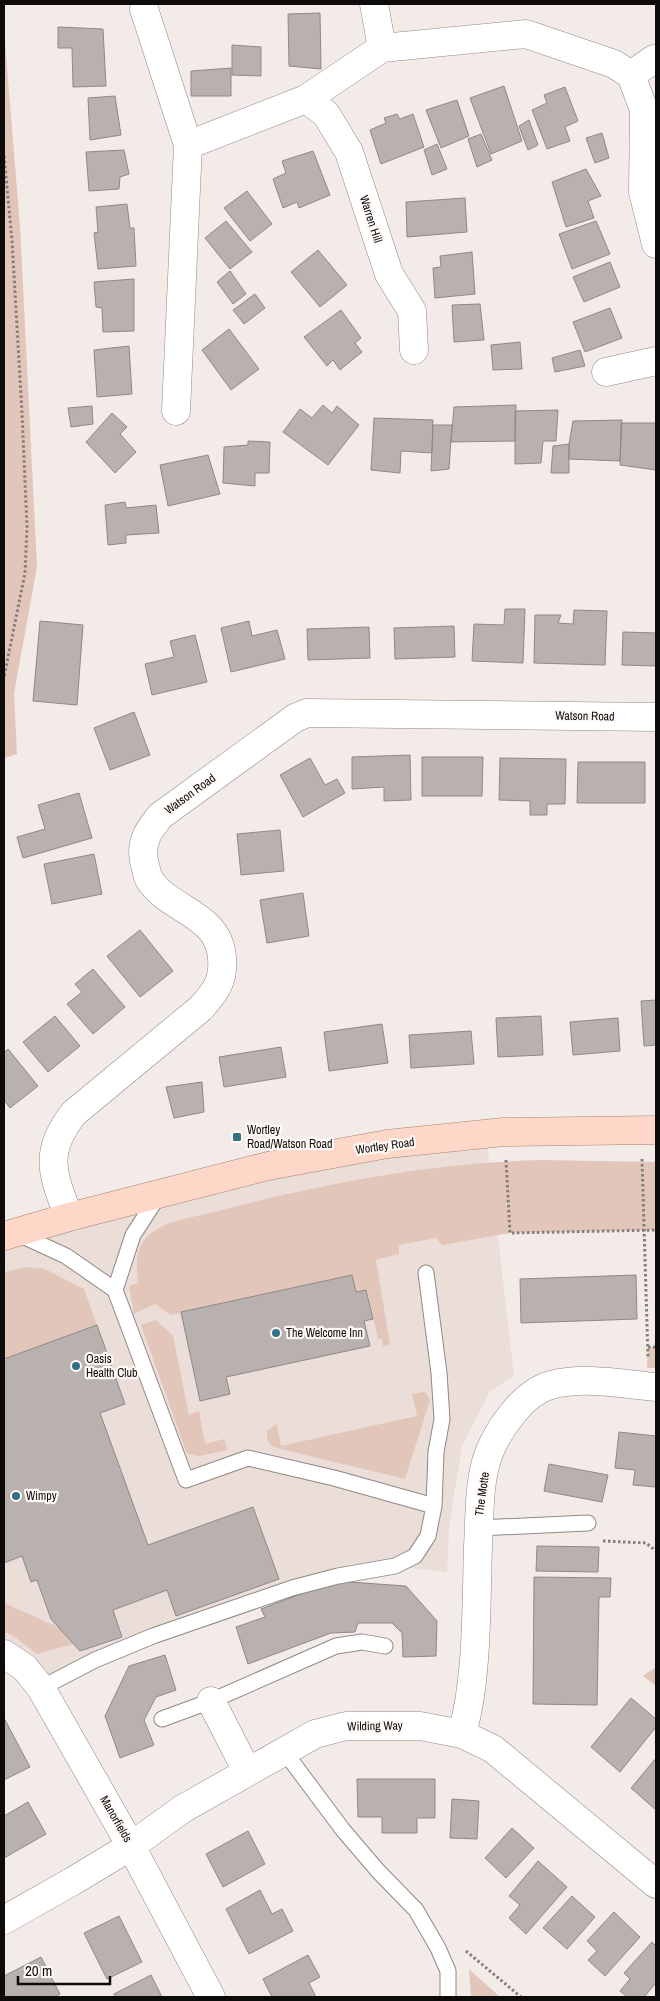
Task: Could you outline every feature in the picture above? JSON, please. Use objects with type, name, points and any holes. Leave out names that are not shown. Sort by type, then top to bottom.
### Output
[{"type":"main road","name":"Wortley Road","points":[[9,1234],[69,1216],[268,1166],[386,1144],[504,1132],[649,1129]]},
{"type":"street","points":[[374,4],[382,48]]},
{"type":"street","points":[[144,9],[188,145],[176,411]]},
{"type":"street","points":[[188,145],[306,99],[382,48],[526,34],[614,64],[631,75],[644,110],[643,192],[656,244]]},
{"type":"street","points":[[631,75],[654,59]]},
{"type":"street","name":"Warren Hill","points":[[306,99],[326,114],[349,152],[389,274],[412,311],[414,350]]},
{"type":"street","points":[[606,372],[656,362]]},
{"type":"street","name":"Watson Road","points":[[69,1216],[55,1181],[53,1152],[61,1129],[74,1113],[201,1008],[217,990],[223,970],[221,947],[211,928],[191,912],[163,895],[149,879],[142,856],[147,835],[160,816],[295,718],[307,713],[656,717]]},
{"type":"street","name":"The Motte","points":[[462,1734],[470,1707],[478,1528],[482,1483],[489,1453],[504,1424],[527,1398],[550,1385],[581,1380],[652,1387]]},
{"type":"street","name":"Manorfields","points":[[4,1654],[25,1668],[41,1688],[131,1846],[211,1997]]},
{"type":"street","points":[[211,1701],[247,1771]]},
{"type":"street","name":"Wilding Way","points":[[4,1920],[131,1846],[184,1808],[247,1771],[314,1734],[346,1726],[420,1726],[462,1734],[492,1749],[656,1884]]},
{"type":"lane","points":[[115,1290],[133,1235],[159,1193]]},
{"type":"lane","points":[[9,1234],[66,1256],[115,1290],[186,1480],[248,1458],[334,1478],[434,1506]]},
{"type":"lane","points":[[41,1688],[95,1660],[153,1636],[283,1591],[338,1576],[395,1566],[415,1556],[428,1536],[434,1506],[436,1452],[442,1419],[439,1373],[426,1273]]},
{"type":"lane","points":[[478,1528],[588,1523]]},
{"type":"lane","points":[[162,1719],[211,1701],[336,1646],[362,1642],[385,1646]]},
{"type":"lane","points":[[284,1751],[378,1871],[416,1910],[438,1948],[448,1971],[448,1997]]},
{"type":"path","points":[[4,156],[13,259],[27,527],[25,573],[4,677]]},
{"type":"path","points":[[649,1129],[645,1230],[648,1347],[652,1387]]},
{"type":"path","points":[[504,1132],[510,1233],[656,1230]]},
{"type":"path","points":[[648,1347],[656,1347]]},
{"type":"shaded area","points":[[4,31],[20,226],[37,567],[14,693],[17,754],[4,758]]},
{"type":"shaded area","points":[[486,1134],[514,1376],[490,1391],[462,1446],[449,1526],[447,1572],[395,1566],[292,1588],[41,1688],[4,1654],[4,1236]]},
{"type":"shaded area","points":[[540,1160],[656,1162],[656,1230],[510,1233],[442,1245],[436,1238],[399,1245],[399,1254],[376,1260],[390,1345],[383,1346],[382,1339],[378,1339],[367,1290],[356,1292],[352,1275],[171,1315],[155,1304],[134,1314],[129,1286],[138,1283],[137,1263],[139,1250],[150,1234],[165,1225],[190,1217],[335,1184],[458,1165]]},
{"type":"shaded area","points":[[28,1267],[45,1269],[84,1289],[97,1325],[4,1359],[4,1272]]},
{"type":"shaded area","points":[[156,1320],[173,1336],[189,1415],[199,1411],[205,1444],[224,1439],[227,1450],[199,1456],[187,1454],[141,1325]]},
{"type":"shaded area","points":[[648,1347],[656,1347],[656,1368],[647,1368]]},
{"type":"shaded area","points":[[425,1392],[430,1400],[405,1479],[273,1447],[267,1440],[267,1431],[277,1424],[281,1446],[417,1416],[412,1394]]},
{"type":"shaded area","points":[[4,1603],[60,1628],[74,1644],[37,1654],[12,1635],[4,1632]]},
{"type":"shaded area","points":[[656,1667],[656,1686],[643,1676]]},
{"type":"shaded area","points":[[469,1969],[500,1997],[471,1997]]},
{"type":"building","points":[[320,13],[321,69],[289,66],[288,14]]},
{"type":"building","points":[[58,27],[103,29],[106,86],[73,87],[72,48],[58,48]]},
{"type":"building","points":[[232,45],[261,47],[261,76],[232,75]]},
{"type":"building","points":[[231,68],[231,96],[191,96],[191,71]]},
{"type":"building","points":[[504,86],[522,141],[491,154],[470,98]]},
{"type":"building","points":[[565,87],[578,121],[565,127],[570,141],[547,149],[532,110],[547,103],[544,95]]},
{"type":"building","points":[[115,96],[121,135],[90,140],[88,98]]},
{"type":"building","points":[[457,100],[469,136],[441,148],[426,110]]},
{"type":"building","points":[[397,114],[400,119],[413,114],[424,147],[381,164],[370,130],[386,123],[384,118]]},
{"type":"building","points":[[529,120],[538,145],[528,150],[519,126]]},
{"type":"building","points":[[602,133],[609,158],[595,163],[586,138]]},
{"type":"building","points":[[481,134],[492,160],[477,167],[468,139]]},
{"type":"building","points":[[437,144],[447,169],[432,175],[424,150]]},
{"type":"building","points":[[124,150],[129,174],[120,177],[119,189],[89,191],[86,152]]},
{"type":"building","points":[[313,151],[330,195],[299,208],[297,202],[283,208],[273,179],[286,173],[282,161]]},
{"type":"building","points":[[586,169],[601,196],[588,201],[594,218],[566,227],[552,182]]},
{"type":"building","points":[[247,191],[272,224],[250,241],[224,208]]},
{"type":"building","points":[[465,198],[467,232],[407,237],[406,202]]},
{"type":"building","points":[[127,204],[130,228],[134,228],[136,266],[98,269],[94,233],[98,232],[96,207]]},
{"type":"building","points":[[226,221],[252,252],[230,269],[205,238]]},
{"type":"building","points":[[596,221],[610,254],[572,269],[559,234]]},
{"type":"building","points":[[318,250],[347,285],[320,307],[291,272]]},
{"type":"building","points":[[472,252],[475,294],[435,298],[433,268],[441,267],[440,256]]},
{"type":"building","points":[[610,262],[620,287],[584,302],[573,277]]},
{"type":"building","points":[[230,271],[246,294],[233,304],[217,282]]},
{"type":"building","points":[[134,279],[134,331],[103,332],[102,308],[96,307],[94,282]]},
{"type":"building","points":[[255,294],[265,308],[244,324],[233,310]]},
{"type":"building","points":[[480,304],[484,340],[454,342],[452,305]]},
{"type":"building","points":[[610,308],[622,338],[585,352],[573,322]]},
{"type":"building","points":[[341,310],[361,338],[355,343],[362,352],[340,370],[333,360],[327,366],[304,337]]},
{"type":"building","points":[[229,329],[259,369],[231,390],[202,350]]},
{"type":"building","points":[[520,342],[522,369],[493,370],[491,345]]},
{"type":"building","points":[[129,346],[132,394],[97,397],[94,350]]},
{"type":"building","points":[[580,350],[585,366],[555,372],[552,358]]},
{"type":"building","points":[[323,405],[332,413],[337,406],[359,425],[328,465],[283,432],[300,409],[312,418]]},
{"type":"building","points":[[516,405],[515,441],[451,442],[454,407]]},
{"type":"building","points":[[92,406],[93,424],[71,427],[68,408]]},
{"type":"building","points":[[558,410],[556,441],[543,441],[541,463],[515,464],[515,411]]},
{"type":"building","points":[[112,413],[127,427],[120,434],[136,452],[115,473],[86,442]]},
{"type":"building","points":[[374,418],[433,420],[432,453],[401,451],[400,473],[371,470]]},
{"type":"building","points":[[622,420],[620,461],[569,459],[569,444],[573,421]]},
{"type":"building","points":[[621,423],[656,423],[656,470],[620,465]]},
{"type":"building","points":[[433,425],[452,425],[449,469],[431,471]]},
{"type":"building","points":[[248,441],[270,442],[269,473],[255,473],[255,486],[223,483],[224,447],[248,445]]},
{"type":"building","points":[[569,444],[569,473],[551,473],[553,446]]},
{"type":"building","points":[[208,455],[220,494],[168,506],[160,465]]},
{"type":"building","points":[[125,502],[126,508],[156,505],[159,533],[126,535],[126,543],[108,545],[105,505]]},
{"type":"building","points":[[505,609],[525,609],[523,663],[472,661],[474,624],[504,625]]},
{"type":"building","points":[[574,610],[607,611],[605,665],[534,663],[535,615],[561,615],[558,623],[573,624]]},
{"type":"building","points":[[40,621],[83,625],[77,705],[33,701]]},
{"type":"building","points":[[249,621],[252,636],[277,630],[285,659],[231,672],[221,628]]},
{"type":"building","points":[[454,626],[455,657],[395,659],[394,628]]},
{"type":"building","points":[[369,627],[370,658],[308,660],[307,629]]},
{"type":"building","points":[[623,632],[656,633],[656,666],[622,665]]},
{"type":"building","points":[[195,635],[207,682],[152,695],[145,664],[174,657],[170,641]]},
{"type":"building","points":[[134,712],[150,755],[110,770],[94,728]]},
{"type":"building","points":[[410,755],[411,800],[384,801],[384,787],[352,789],[352,757]]},
{"type":"building","points":[[422,757],[483,757],[482,796],[422,796]]},
{"type":"building","points":[[310,758],[325,785],[337,779],[345,793],[303,817],[280,775]]},
{"type":"building","points":[[500,758],[566,759],[565,804],[547,804],[547,815],[530,815],[530,801],[499,800]]},
{"type":"building","points":[[578,762],[645,762],[645,803],[577,803]]},
{"type":"building","points":[[79,793],[92,838],[23,858],[17,837],[45,829],[38,805]]},
{"type":"building","points":[[280,830],[284,871],[241,875],[237,834]]},
{"type":"building","points":[[94,854],[102,894],[52,904],[44,864]]},
{"type":"building","points":[[303,893],[309,936],[267,943],[260,900]]},
{"type":"building","points":[[140,930],[173,971],[140,997],[107,956]]},
{"type":"building","points":[[93,969],[125,1007],[93,1034],[67,1004],[82,992],[75,984]]},
{"type":"building","points":[[656,1000],[656,1045],[644,1046],[641,1001]]},
{"type":"building","points":[[55,1016],[80,1046],[48,1072],[23,1042]]},
{"type":"building","points":[[541,1016],[543,1055],[498,1057],[496,1018]]},
{"type":"building","points":[[618,1018],[620,1051],[573,1055],[570,1022]]},
{"type":"building","points":[[382,1024],[388,1063],[329,1071],[324,1032]]},
{"type":"building","points":[[471,1031],[474,1064],[411,1068],[409,1035]]},
{"type":"building","points":[[281,1047],[286,1077],[224,1087],[219,1057]]},
{"type":"building","points":[[8,1049],[38,1086],[10,1108],[4,1100],[4,1053]]},
{"type":"building","points":[[202,1082],[204,1112],[174,1118],[166,1087]]},
{"type":"building","name":"The Welcome Inn","points":[[352,1275],[356,1292],[366,1290],[373,1319],[364,1321],[370,1346],[226,1377],[230,1394],[200,1401],[181,1312]]},
{"type":"building","points":[[636,1275],[637,1319],[521,1323],[520,1279]]},
{"type":"building","points":[[97,1325],[125,1404],[100,1413],[148,1545],[253,1507],[279,1579],[176,1616],[167,1590],[113,1610],[122,1637],[80,1651],[51,1619],[37,1580],[31,1582],[22,1556],[4,1563],[4,1359]]},
{"type":"building","points":[[619,1432],[656,1436],[656,1487],[633,1485],[635,1470],[615,1468]]},
{"type":"building","points":[[549,1464],[608,1475],[602,1502],[544,1491]]},
{"type":"building","points":[[537,1546],[599,1547],[598,1572],[536,1571]]},
{"type":"building","points":[[534,1577],[611,1578],[610,1597],[599,1597],[597,1705],[533,1704]]},
{"type":"building","points":[[335,1581],[406,1586],[437,1621],[436,1656],[403,1657],[402,1633],[392,1623],[358,1623],[355,1632],[331,1633],[248,1664],[236,1627],[265,1617],[261,1609]]},
{"type":"building","points":[[165,1655],[176,1690],[156,1697],[144,1720],[154,1745],[120,1758],[105,1716],[129,1666]]},
{"type":"building","points":[[631,1698],[656,1719],[656,1727],[620,1772],[591,1747]]},
{"type":"building","points":[[4,1718],[30,1767],[4,1780]]},
{"type":"building","points":[[656,1758],[656,1810],[631,1788]]},
{"type":"building","points":[[357,1779],[435,1779],[435,1818],[417,1818],[417,1833],[382,1833],[382,1817],[358,1817]]},
{"type":"building","points":[[452,1799],[479,1801],[477,1839],[450,1838]]},
{"type":"building","points":[[28,1802],[46,1834],[4,1858],[4,1816]]},
{"type":"building","points":[[512,1828],[534,1848],[506,1878],[485,1858]]},
{"type":"building","points":[[248,1831],[265,1864],[223,1887],[206,1854]]},
{"type":"building","points":[[538,1861],[567,1887],[526,1934],[509,1918],[520,1905],[509,1896]]},
{"type":"building","points":[[260,1890],[272,1914],[282,1909],[293,1931],[249,1954],[226,1909]]},
{"type":"building","points":[[572,1896],[595,1917],[567,1949],[543,1928]]},
{"type":"building","points":[[614,1912],[640,1937],[605,1976],[588,1960],[597,1951],[587,1941]]},
{"type":"building","points":[[119,1916],[142,1962],[107,1979],[84,1933]]},
{"type":"building","points":[[652,1942],[656,1946],[656,1983],[644,1997],[627,1997],[620,1991],[630,1979],[624,1973]]},
{"type":"building","points":[[308,1955],[320,1977],[309,1983],[316,1997],[272,1997],[263,1979]]},
{"type":"building","points":[[41,1957],[60,1994],[53,1997],[4,1997],[4,1976]]},
{"type":"building","points":[[151,1975],[162,1997],[115,1997],[114,1994]]},
{"type":"place","name":"Wortley Road/Watson Road","points":[[237,1137]]},
{"type":"place","name":"The Welcome Inn","points":[[276,1333]]},
{"type":"place","name":"Oasis Health Club","points":[[76,1366]]},
{"type":"place","name":"Wimpy","points":[[16,1496]]}]
